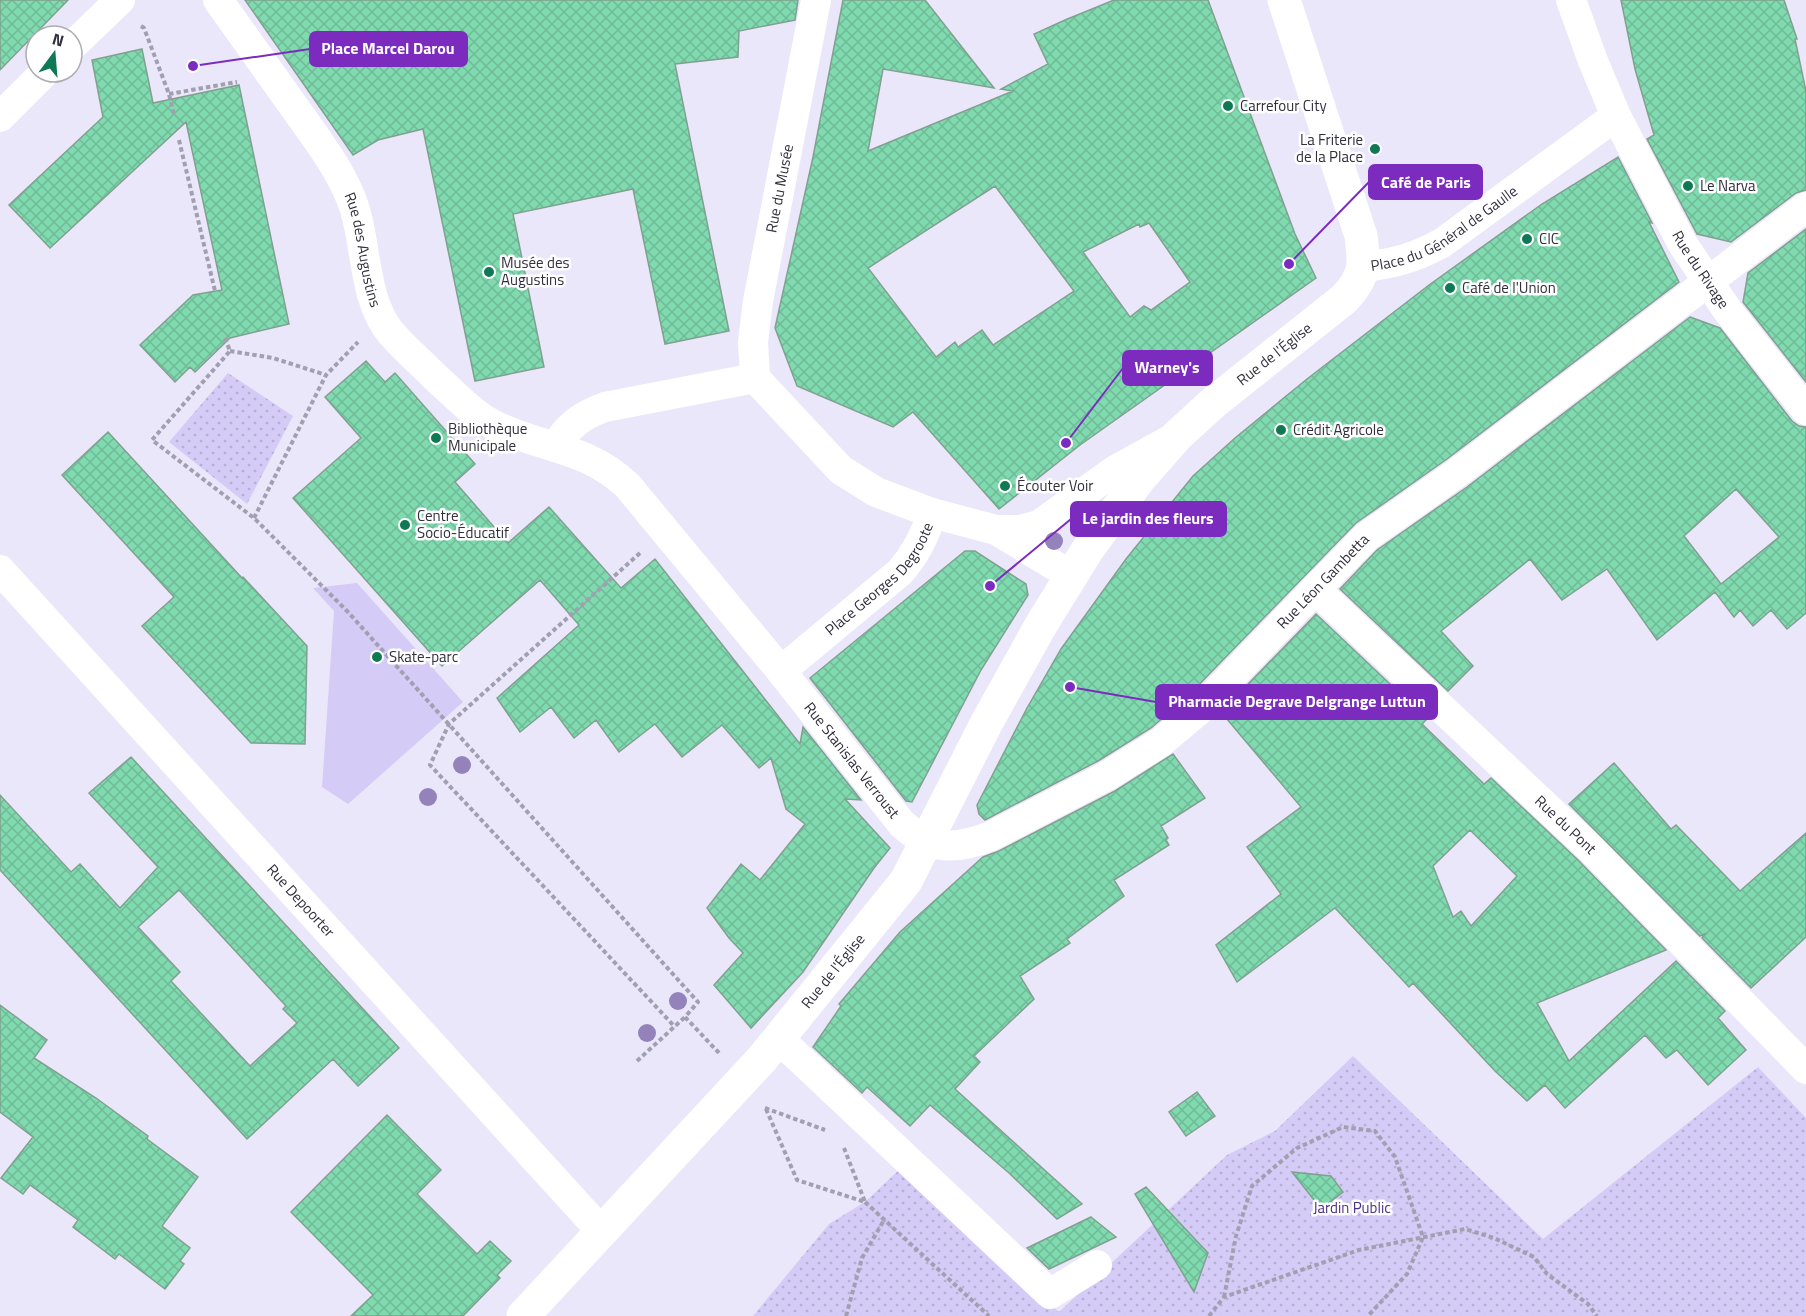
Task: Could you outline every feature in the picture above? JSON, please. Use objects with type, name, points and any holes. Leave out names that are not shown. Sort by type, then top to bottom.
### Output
[{"type":"main road","name":"Place du Général de Gaulle","points":[[1284,0],[1361,236],[1364,267]]},
{"type":"main road","name":"Rue de l'Église","points":[[523,1316],[779,1039],[906,881],[998,703],[1072,576],[1125,497],[1177,436],[1213,403],[1344,299],[1360,279],[1364,267]]},
{"type":"street","name":"Rue des Augustins","points":[[218,0],[342,180],[357,217],[375,303],[381,319],[407,350],[477,414],[508,431],[556,446]]},
{"type":"street","points":[[1571,0],[1616,116]]},
{"type":"street","points":[[84,35],[118,2]]},
{"type":"street","name":"Rue du Musée","points":[[755,378],[753,342],[758,302],[814,11]]},
{"type":"street","points":[[0,117],[33,84]]},
{"type":"street","name":"Place du Général de Gaulle","points":[[1364,267],[1412,258],[1442,243],[1616,116]]},
{"type":"street","name":"Rue du Rivage","points":[[1616,116],[1682,243],[1706,281],[1806,410]]},
{"type":"street","name":"Rue Léon Gambetta","points":[[927,842],[939,845],[961,845],[991,836],[1107,776],[1153,747],[1198,711],[1366,537],[1457,473],[1806,207]]},
{"type":"street","points":[[755,378],[605,407],[588,413],[574,423],[564,432],[556,446],[595,461],[613,472],[627,485],[781,671]]},
{"type":"street","name":"Place Georges Degroote","points":[[755,378],[841,470],[876,492],[932,513],[919,547],[900,572],[781,671]]},
{"type":"street","name":"Rue de l'Église","points":[[932,513],[996,530],[1020,530],[1039,525],[1113,471],[1177,436]]},
{"type":"street","name":"Rue de l'Église","points":[[996,530],[1072,576]]},
{"type":"street","name":"Rue Depoorter","points":[[0,570],[602,1232]]},
{"type":"street","name":"Rue du Pont","points":[[1315,589],[1616,873],[1806,1069]]},
{"type":"street","name":"Rue Stanislas Verroust","points":[[781,671],[902,824],[927,842]]},
{"type":"street","points":[[779,1039],[1050,1294],[1097,1265]]},
{"type":"path","points":[[118,2],[144,28],[169,94],[174,115]]},
{"type":"path","points":[[169,94],[237,82],[232,50],[247,41]]},
{"type":"path","points":[[179,140],[215,291]]},
{"type":"path","points":[[254,518],[326,375],[381,319]]},
{"type":"path","points":[[225,338],[230,351]]},
{"type":"path","points":[[230,351],[273,358],[326,375]]},
{"type":"path","points":[[230,351],[152,440],[254,518],[348,612],[699,1002],[675,1027],[637,1060]]},
{"type":"path","points":[[666,531],[449,724],[429,765],[675,1027]]},
{"type":"path","points":[[685,1017],[743,1079],[766,1109],[797,1180],[865,1202]]},
{"type":"path","points":[[766,1109],[828,1131]]},
{"type":"path","points":[[1209,1316],[1224,1298],[1236,1236],[1252,1186],[1297,1148],[1343,1127],[1375,1131],[1395,1157],[1423,1238],[1407,1274],[1368,1316]]},
{"type":"path","points":[[842,1144],[865,1202],[989,1316]]},
{"type":"path","points":[[846,1316],[862,1258],[884,1220]]},
{"type":"path","points":[[1224,1298],[1359,1250],[1465,1229],[1494,1238],[1534,1257],[1547,1274],[1588,1304],[1597,1316]]},
{"type":"green space","points":[[228,373],[293,416],[247,504],[169,442]]},
{"type":"green space","name":"Skate-parc","points":[[357,583],[463,702],[348,804],[322,787],[334,611],[313,588]]},
{"type":"green space","name":"Jardin Public","points":[[1353,1056],[1543,1239],[1758,1067],[1806,1118],[1806,1316],[753,1316],[829,1224],[865,1202],[900,1169],[1059,1312],[1227,1155],[1275,1131]]},
{"type":"building","points":[[0,0],[68,0],[45,24],[24,24],[24,45],[0,70]]},
{"type":"building","points":[[245,0],[798,0],[795,20],[739,31],[738,57],[675,64],[729,331],[665,344],[633,189],[513,214],[544,367],[475,381],[423,129],[378,140],[353,155]]},
{"type":"building","points":[[843,0],[925,0],[994,88],[883,69],[868,151],[1013,91],[1001,89],[1048,64],[1034,34],[1065,20],[1114,0],[1208,0],[1295,234],[1316,278],[1080,445],[999,509],[913,412],[893,427],[797,386],[775,328],[813,157]],"holes":[[[995,186],[1074,291],[993,345],[982,330],[958,347],[955,342],[936,357],[868,268]],[[1149,223],[1190,282],[1151,310],[1144,306],[1130,317],[1083,252],[1139,224],[1140,227]]]},
{"type":"building","points":[[1621,0],[1784,0],[1797,39],[1795,39],[1806,91],[1806,190],[1796,193],[1731,242],[1697,234],[1647,139],[1654,135],[1635,69]]},
{"type":"building","points":[[142,49],[153,103],[239,85],[289,324],[230,338],[195,372],[190,367],[175,382],[140,345],[193,295],[222,290],[186,122],[50,248],[9,205],[103,117],[92,60]]},
{"type":"building","points":[[1618,157],[1679,282],[1447,459],[1356,523],[1186,698],[1151,728],[1098,761],[985,820],[979,814],[977,805],[1027,708],[1061,649],[1126,559],[1193,476],[1307,379],[1429,285],[1542,204]]},
{"type":"building","points":[[1806,229],[1806,382],[1743,302],[1748,273]]},
{"type":"building","points":[[1690,317],[1720,328],[1792,421],[1799,426],[1806,427],[1806,613],[1787,629],[1771,610],[1753,626],[1740,610],[1734,617],[1715,592],[1657,640],[1607,569],[1562,600],[1530,559],[1441,631],[1473,666],[1448,691],[1340,589],[1377,550],[1467,487]],"holes":[[[1736,489],[1779,537],[1721,584],[1684,536]]]},
{"type":"building","points":[[366,361],[385,382],[395,373],[475,464],[455,482],[508,543],[549,507],[621,588],[655,559],[800,744],[803,727],[861,800],[845,799],[890,848],[803,972],[751,1028],[714,985],[743,953],[707,908],[741,864],[760,880],[805,824],[786,809],[771,758],[759,768],[722,725],[682,757],[655,724],[619,752],[596,720],[574,738],[551,707],[520,732],[497,698],[579,625],[540,580],[442,666],[293,498],[361,438],[325,397]]},
{"type":"building","points":[[108,432],[307,646],[305,744],[251,743],[142,626],[174,597],[62,475]]},
{"type":"building","points":[[965,551],[975,551],[1026,584],[1028,595],[981,670],[912,802],[906,801],[810,678]]},
{"type":"building","points":[[1316,614],[1427,719],[1422,724],[1484,784],[1491,778],[1578,860],[1666,950],[1537,1003],[1569,1061],[1676,961],[1725,1011],[1718,1018],[1746,1050],[1708,1085],[1677,1050],[1666,1058],[1645,1035],[1565,1108],[1545,1085],[1527,1101],[1495,1071],[1413,983],[1409,987],[1335,908],[1237,982],[1216,945],[1281,894],[1247,847],[1301,807],[1221,712]],"holes":[[[1470,830],[1517,876],[1471,926],[1461,911],[1453,917],[1433,866]]]},
{"type":"building","points":[[1173,754],[1205,798],[1161,826],[1169,845],[1114,880],[1124,896],[1067,939],[1070,943],[1020,976],[1034,999],[974,1056],[980,1062],[955,1089],[1082,1204],[1057,1219],[1009,1173],[930,1105],[910,1126],[867,1087],[862,1093],[813,1047],[841,1006],[839,1004],[900,932],[983,857],[1115,791]]},
{"type":"building","points":[[131,757],[399,1048],[358,1086],[333,1059],[247,1139],[0,870],[0,795],[71,872],[80,864],[120,908],[158,867],[89,793]],"holes":[[[179,890],[286,1006],[283,1009],[297,1023],[250,1066],[171,981],[180,972],[138,927]]]},
{"type":"building","points":[[1614,763],[1671,829],[1676,825],[1740,891],[1806,833],[1806,937],[1751,988],[1702,938],[1705,934],[1700,936],[1569,804]]},
{"type":"building","points":[[0,1005],[47,1040],[34,1058],[96,1098],[198,1177],[162,1226],[190,1248],[180,1261],[184,1264],[165,1289],[119,1254],[115,1259],[73,1227],[78,1220],[30,1185],[23,1194],[1,1178],[33,1137],[0,1112]]},
{"type":"building","points":[[1197,1092],[1215,1116],[1186,1136],[1169,1112]]},
{"type":"building","points":[[387,1115],[441,1170],[417,1194],[477,1254],[490,1241],[511,1261],[497,1275],[500,1278],[463,1316],[351,1316],[373,1295],[291,1212]]},
{"type":"building","points":[[1292,1172],[1331,1176],[1343,1192],[1321,1209]]},
{"type":"building","points":[[1146,1187],[1208,1253],[1194,1292],[1135,1194]]},
{"type":"building","points":[[1091,1217],[1116,1237],[1049,1269],[1027,1248]]},
{"type":"place","name":"Place Marcel Darou","points":[[193,66]]},
{"type":"place","name":"Carrefour City","points":[[1228,106]]},
{"type":"place","name":"La Friterie de la Place","points":[[1375,149]]},
{"type":"place","name":"Le Narva","points":[[1688,186]]},
{"type":"place","name":"CIC","points":[[1527,239]]},
{"type":"place","name":"Café de Paris","points":[[1289,264]]},
{"type":"place","name":"Musée des Augustins","points":[[489,272]]},
{"type":"place","name":"Café de l'Union","points":[[1450,288]]},
{"type":"place","name":"Crédit Agricole","points":[[1281,430]]},
{"type":"place","name":"Bibliothèque Municipale","points":[[436,438]]},
{"type":"place","name":"Warney's","points":[[1066,443]]},
{"type":"place","name":"Écouter Voir","points":[[1005,486]]},
{"type":"place","name":"Centre Socio-Éducatif","points":[[405,525]]},
{"type":"place","name":"Le jardin des fleurs","points":[[990,586]]},
{"type":"place","name":"Skate-parc","points":[[377,657]]},
{"type":"place","name":"Pharmacie Degrave Delgrange Luttun","points":[[1070,687]]}]
